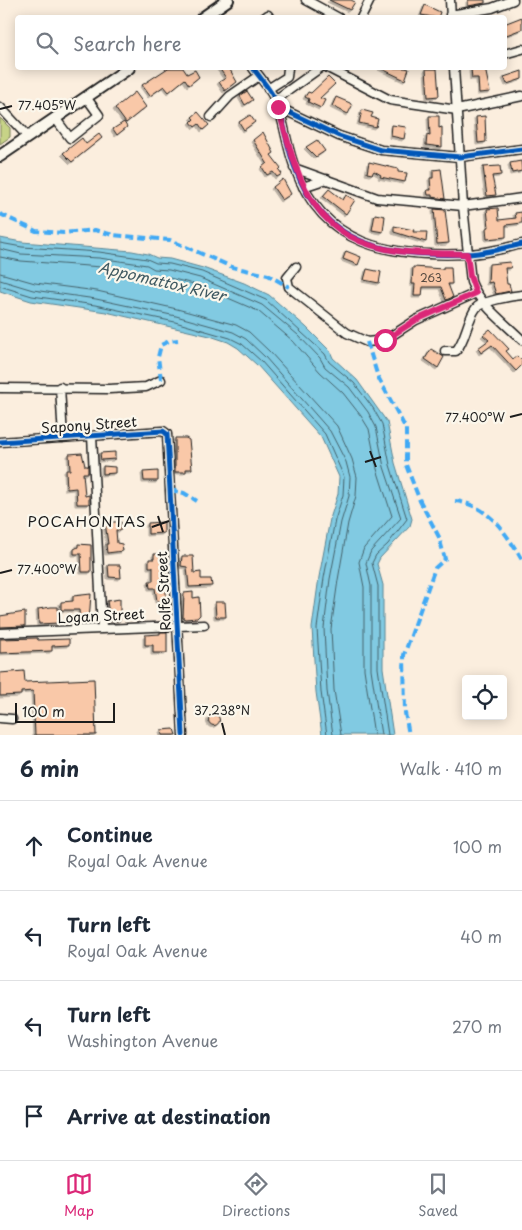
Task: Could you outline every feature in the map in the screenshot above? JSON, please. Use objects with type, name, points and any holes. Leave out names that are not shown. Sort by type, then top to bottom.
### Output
[{"type":"main road","points":[[215,14],[228,0]]},
{"type":"main road","points":[[2,154],[126,70]]},
{"type":"street","points":[[306,0],[334,15]]},
{"type":"street","points":[[362,15],[370,0]]},
{"type":"street","points":[[450,0],[451,15]]},
{"type":"street","points":[[456,15],[492,8],[513,0]]},
{"type":"street","points":[[507,53],[522,48]]},
{"type":"street","points":[[254,70],[276,103],[294,168],[309,199],[327,220],[359,242],[398,251],[467,254],[522,244]]},
{"type":"street","points":[[268,89],[287,77],[288,70]]},
{"type":"street","points":[[276,103],[317,70]]},
{"type":"street","points":[[332,70],[390,100],[457,110],[522,96]]},
{"type":"street","points":[[454,70],[463,206],[470,276],[476,293],[522,340]]},
{"type":"street","points":[[211,117],[230,96],[259,76]]},
{"type":"street","points":[[55,118],[70,138],[99,115],[86,97]]},
{"type":"street","points":[[276,103],[339,136],[381,150],[460,157],[522,149]]},
{"type":"street","points":[[0,107],[28,137]]},
{"type":"street","points":[[294,168],[377,198],[463,206],[522,198]]},
{"type":"street","points":[[303,187],[327,180]]},
{"type":"street","points":[[296,267],[287,278],[289,287],[347,333],[367,342],[385,340],[416,320],[476,293]]},
{"type":"street","points":[[444,351],[456,352],[477,308],[522,294]]},
{"type":"street","points":[[0,388],[60,387],[109,389],[142,387],[161,380]]},
{"type":"street","points":[[60,387],[63,438]]},
{"type":"street","name":"Sapony Street","points":[[0,442],[163,431],[167,434],[168,446]]},
{"type":"street","points":[[92,436],[102,629]]},
{"type":"street","name":"Rolfe Street","points":[[168,446],[183,735]]},
{"type":"street","name":"Logan Street","points":[[0,634],[204,625]]},
{"type":"street","points":[[0,718],[12,719]]},
{"type":"green space","points":[[0,118],[10,128],[10,137],[0,144]]},
{"type":"water","name":"Appomattox River","points":[[0,238],[22,242],[132,251],[203,268],[244,283],[269,295],[306,327],[330,351],[333,358],[357,380],[387,422],[395,463],[412,519],[410,526],[380,558],[377,564],[383,585],[383,668],[393,735],[322,735],[316,692],[312,628],[319,577],[330,519],[338,494],[339,477],[321,437],[257,365],[238,348],[228,342],[210,336],[106,312],[31,301],[0,291]]},
{"type":"building","points":[[329,0],[351,0],[355,2],[350,10]]},
{"type":"building","points":[[468,0],[485,0],[485,3],[468,6]]},
{"type":"building","points":[[425,5],[440,12],[439,15],[421,15]]},
{"type":"building","points":[[522,17],[522,29],[507,35],[507,23]]},
{"type":"building","points":[[165,70],[184,70],[187,74],[195,70],[199,77],[189,85],[185,79],[169,92],[164,86],[150,96],[142,85]]},
{"type":"building","points":[[220,70],[230,70],[237,82],[225,91],[219,82],[226,78]]},
{"type":"building","points":[[384,70],[409,70],[405,80]]},
{"type":"building","points":[[426,70],[437,70],[439,96],[428,97]]},
{"type":"building","points":[[471,70],[485,70],[490,92],[479,93],[478,78],[472,78]]},
{"type":"building","points":[[522,71],[522,79],[507,84],[504,77]]},
{"type":"building","points":[[328,77],[335,84],[320,98],[325,100],[321,108],[308,102],[309,99],[305,97],[308,92],[311,93]]},
{"type":"building","points":[[247,91],[253,100],[245,105],[240,96]]},
{"type":"building","points":[[135,92],[146,107],[126,123],[115,108]]},
{"type":"building","points":[[336,97],[350,103],[352,106],[348,114],[332,106]]},
{"type":"building","points":[[362,110],[373,113],[371,117],[378,119],[376,127],[359,123]]},
{"type":"building","points":[[198,112],[209,125],[203,130],[199,124],[195,127],[191,122],[194,119],[192,117]]},
{"type":"building","points":[[250,115],[255,122],[244,130],[239,122]]},
{"type":"building","points":[[429,116],[439,116],[439,128],[442,127],[442,147],[426,145],[427,135],[430,136]]},
{"type":"building","points":[[485,116],[486,142],[478,143],[476,117]]},
{"type":"building","points":[[124,122],[127,127],[117,135],[113,129]]},
{"type":"building","points":[[392,125],[406,127],[404,139],[391,136]]},
{"type":"building","points":[[263,132],[274,153],[271,155],[281,168],[279,170],[282,174],[277,177],[273,172],[267,175],[262,167],[267,163],[253,140]]},
{"type":"building","points":[[99,134],[102,138],[72,162],[63,153],[82,138],[86,144]]},
{"type":"building","points":[[317,140],[325,151],[316,157],[306,147]]},
{"type":"building","points":[[521,161],[522,171],[512,173],[510,163]]},
{"type":"building","points":[[369,162],[398,169],[398,172],[407,173],[405,182],[380,177],[381,175],[374,171],[372,174],[367,173]]},
{"type":"building","points":[[500,166],[501,175],[492,176],[496,195],[487,196],[483,167]]},
{"type":"building","points":[[441,169],[445,199],[428,195],[427,190],[431,190],[430,178],[433,178],[433,170]]},
{"type":"building","points":[[283,179],[291,194],[282,200],[273,187]]},
{"type":"building","points":[[329,189],[343,200],[346,195],[355,200],[346,214],[323,196]]},
{"type":"building","points":[[498,208],[499,220],[516,218],[515,213],[522,212],[522,223],[506,225],[506,237],[487,239],[486,228],[489,227],[487,209]]},
{"type":"building","points":[[434,209],[445,210],[449,243],[437,244]]},
{"type":"building","points":[[375,214],[385,216],[383,232],[372,230]]},
{"type":"building","points":[[394,226],[414,230],[413,232],[427,232],[426,242],[394,232]]},
{"type":"building","points":[[346,251],[361,257],[358,265],[343,259]]},
{"type":"building","points":[[510,262],[511,268],[505,268],[507,284],[509,284],[511,291],[496,294],[492,282],[488,283],[489,264]]},
{"type":"building","points":[[413,267],[443,269],[443,267],[451,267],[452,284],[448,284],[453,297],[446,300],[441,287],[423,287],[422,296],[414,296],[415,284],[412,284]]},
{"type":"building","points":[[367,269],[381,272],[379,283],[364,280]]},
{"type":"building","points":[[490,329],[509,349],[506,351],[513,359],[517,356],[522,361],[522,365],[516,371],[492,345],[481,353],[478,348],[489,340],[483,335]]},
{"type":"building","points":[[431,349],[444,357],[438,368],[425,359]]},
{"type":"building","points":[[175,438],[186,438],[189,440],[192,469],[186,469],[186,472],[175,472]]},
{"type":"building","points":[[115,452],[115,459],[101,460],[100,453]]},
{"type":"building","points":[[82,453],[85,466],[88,466],[88,473],[83,473],[85,496],[89,495],[89,504],[77,504],[76,488],[67,489],[66,470],[70,470],[69,454]]},
{"type":"building","points":[[103,466],[115,467],[115,473],[103,474]]},
{"type":"building","points":[[158,471],[158,481],[144,481],[143,472]]},
{"type":"building","points":[[105,522],[121,522],[121,530],[116,530],[117,543],[122,544],[123,551],[107,553],[106,544],[108,544]]},
{"type":"building","points":[[164,522],[164,533],[148,534],[148,523]]},
{"type":"building","points":[[78,544],[91,545],[91,572],[82,572],[81,554],[74,554],[74,549],[78,547]]},
{"type":"building","points":[[154,554],[160,554],[161,558],[166,559],[166,601],[157,601],[155,588],[150,588],[149,581],[153,581],[153,567],[149,567],[149,559],[154,559]]},
{"type":"building","points":[[182,556],[193,556],[194,573],[201,572],[201,579],[211,579],[212,586],[189,587],[187,567],[181,566]]},
{"type":"building","points":[[108,565],[120,565],[121,578],[109,577]]},
{"type":"building","points":[[193,592],[193,598],[199,597],[200,615],[197,618],[185,619],[183,618],[184,593]]},
{"type":"building","points":[[91,594],[89,621],[80,622],[79,610],[61,610],[61,602],[73,601],[73,596]]},
{"type":"building","points":[[120,599],[120,621],[110,621],[107,601]]},
{"type":"building","points":[[215,602],[225,602],[226,617],[216,617]]},
{"type":"building","points":[[58,607],[58,623],[39,624],[38,609]]},
{"type":"building","points":[[25,612],[25,626],[0,627],[0,616]]},
{"type":"building","points":[[160,632],[167,632],[167,653],[153,653],[153,645],[145,645],[145,635],[160,634]]},
{"type":"building","points":[[37,638],[38,640],[69,639],[69,645],[52,646],[52,651],[0,653],[0,639]]},
{"type":"building","points":[[24,671],[25,682],[94,679],[96,735],[35,735],[33,691],[21,692],[21,695],[0,696],[0,673]]},
{"type":"building","points":[[214,714],[220,720],[214,726],[208,720]]},
{"type":"building","points":[[174,729],[176,735],[162,735],[161,730]]},
{"type":"marked path","points":[[0,214],[36,231],[64,233],[95,230],[113,235],[170,240],[232,267],[268,275],[289,287]]},
{"type":"marked path","points":[[161,380],[158,357],[161,345],[169,341],[178,340]]},
{"type":"marked path","points":[[367,342],[378,377],[406,429],[406,465],[420,501],[439,537],[445,559],[435,568],[404,655],[405,713],[409,735]]},
{"type":"marked path","points":[[170,490],[184,493],[197,501]]},
{"type":"marked path","points":[[455,501],[478,508],[487,514],[510,540],[522,560]]},
{"type":"cycle path","points":[[254,70],[276,101],[292,160],[308,195],[323,215],[342,231],[363,242],[386,249],[411,253],[473,254],[522,244]]},
{"type":"cycle path","points":[[278,107],[339,136],[381,150],[460,157],[522,149]]},
{"type":"cycle path","points":[[0,442],[163,431],[167,434],[183,735]]},
{"type":"district","name":"POCAHONTAS","points":[[87,522]]},
{"type":"route","points":[[278,107],[294,168],[309,199],[327,220],[359,242],[398,251],[467,254],[469,272],[476,293],[416,320],[385,340]]}]
